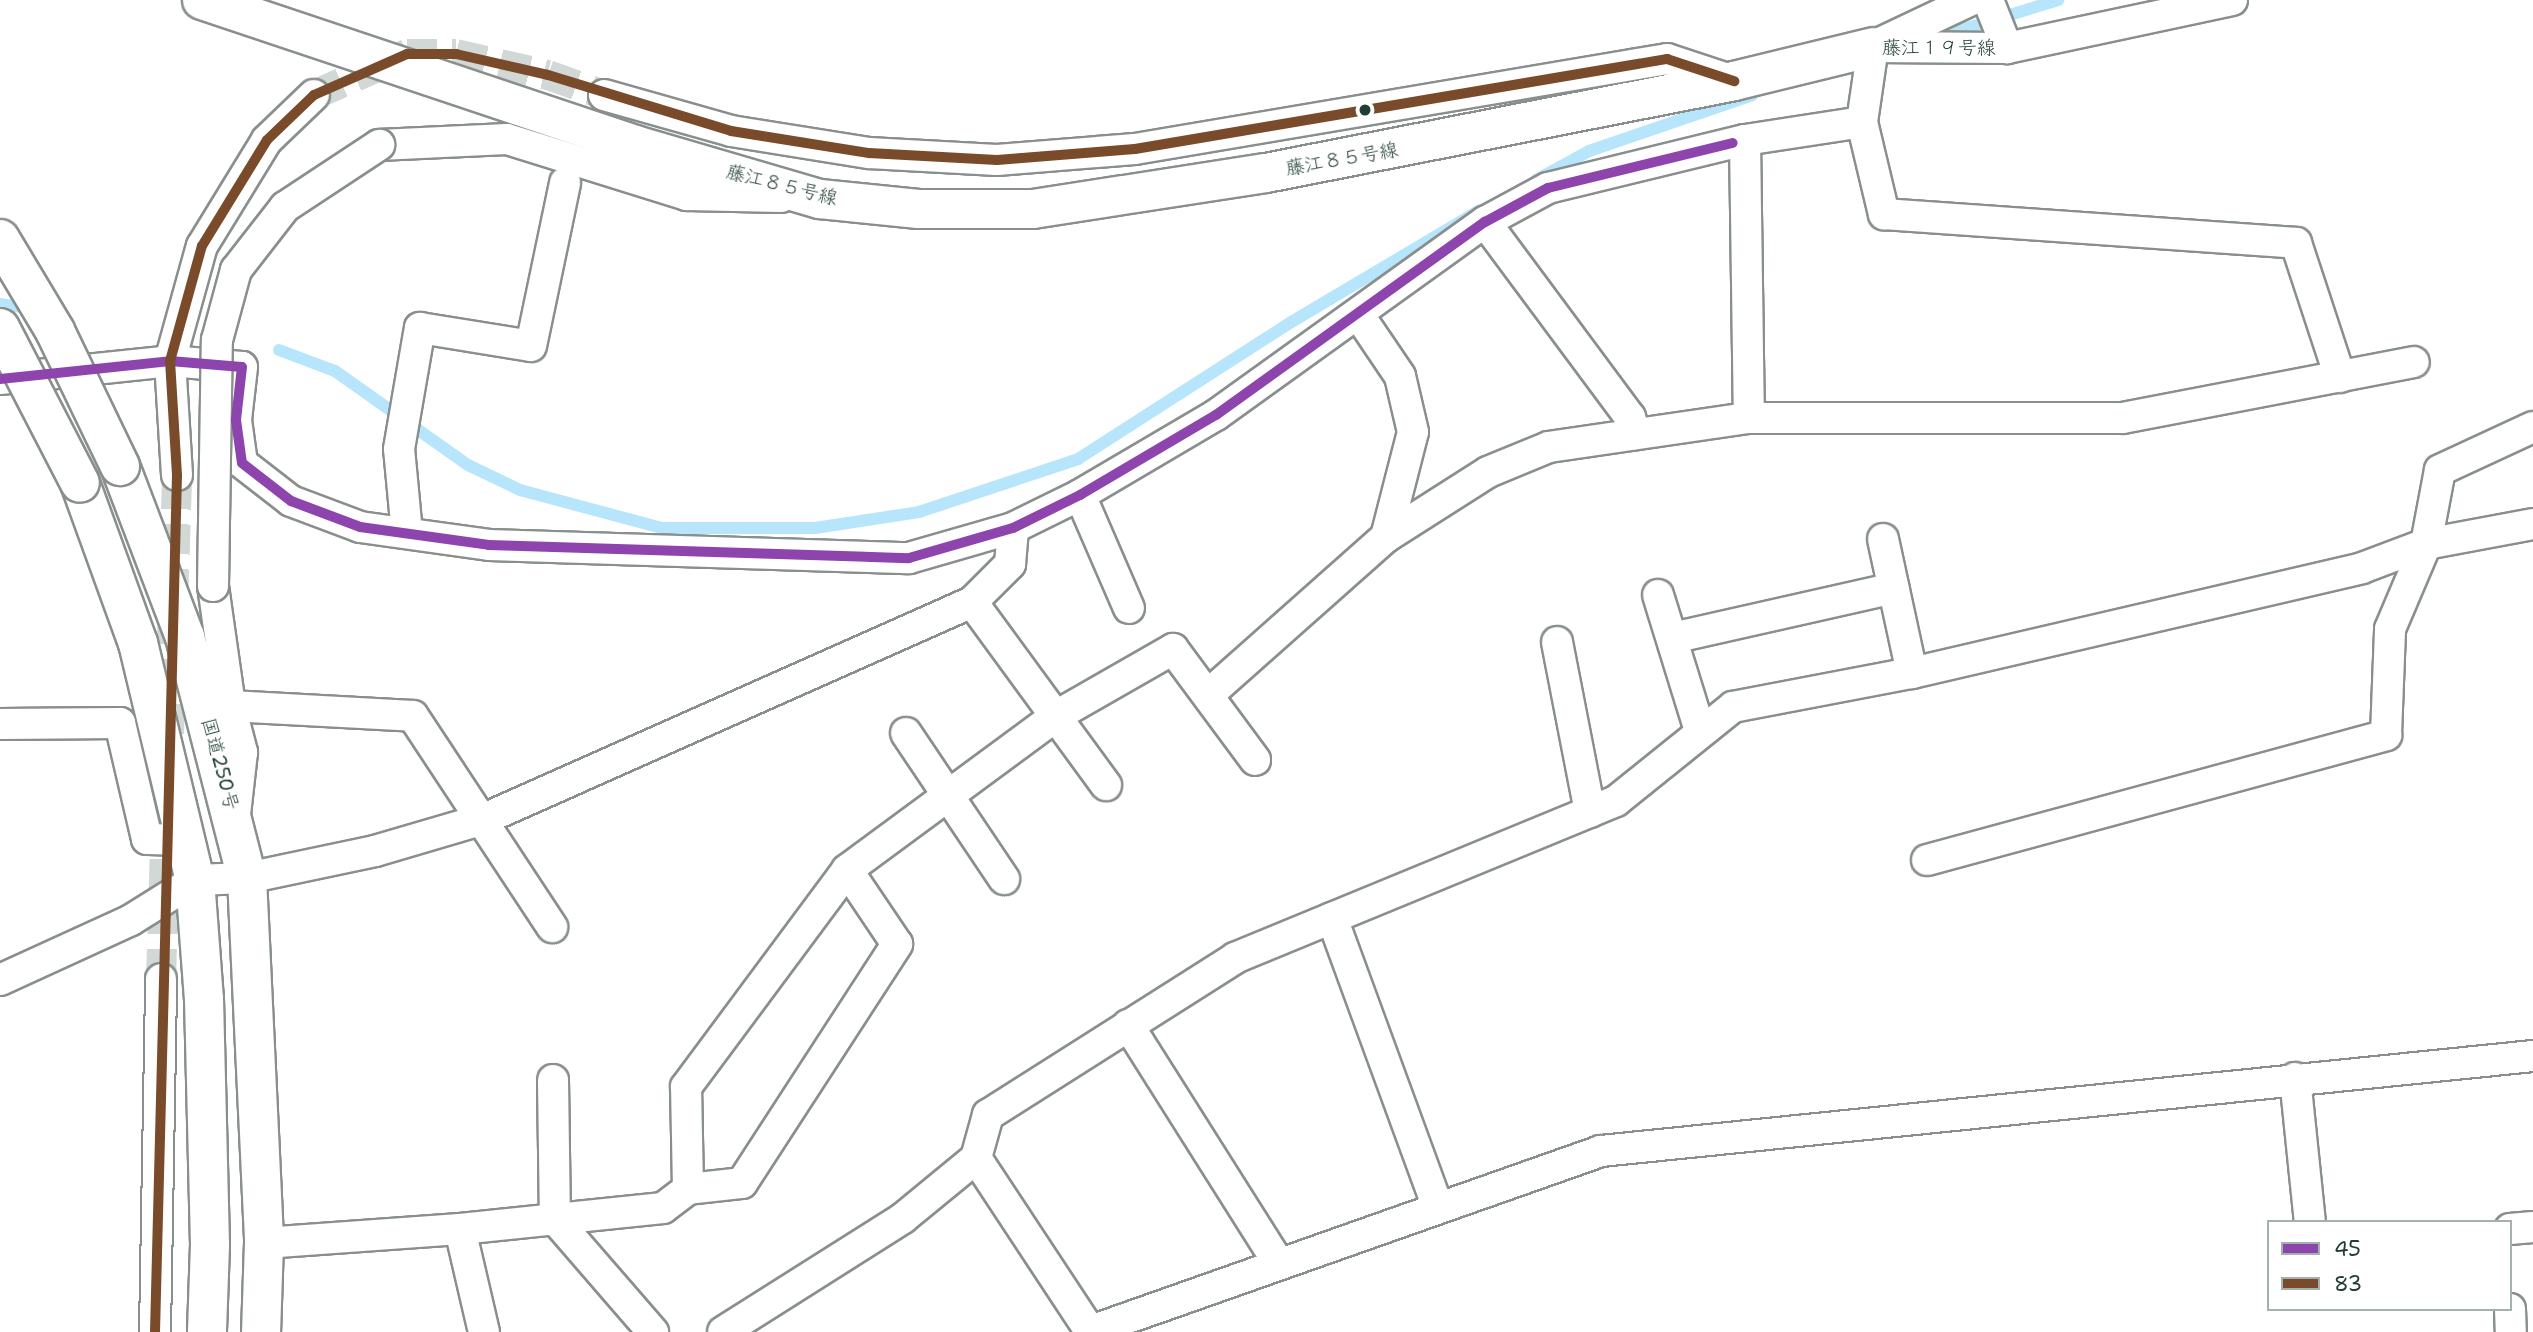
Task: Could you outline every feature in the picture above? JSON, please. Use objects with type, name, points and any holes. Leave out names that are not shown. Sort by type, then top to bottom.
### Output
[{"type":"main road","name":"藤江８５号線","points":[[202,0],[635,145],[820,199],[918,209],[1033,209],[1424,144],[1734,81],[1873,47]]},
{"type":"main road","name":"国道250号","points":[[0,239],[55,331],[120,466],[185,638],[234,817],[247,878],[264,1243],[261,1332]]},
{"type":"main road","points":[[0,328],[80,483],[138,643],[188,840],[195,880],[204,999],[210,1245],[207,1332]]},
{"type":"street","points":[[1873,47],[1971,0]]},
{"type":"street","points":[[1988,0],[2007,48]]},
{"type":"street","name":"藤江１９号線","points":[[1862,122],[1873,47],[2007,48],[2232,0]]},
{"type":"street","points":[[604,95],[731,131],[869,153],[997,160],[1135,149],[1667,59],[1734,81]]},
{"type":"street","points":[[177,475],[170,361],[202,246],[267,140],[314,95]]},
{"type":"street","points":[[0,379],[170,361],[242,368],[236,420],[242,463],[291,501],[360,527],[489,545],[909,558],[1013,528],[1080,495],[1216,415],[1485,222],[1548,188],[1745,140],[1862,122],[1884,214],[2296,243],[2340,377]]},
{"type":"street","points":[[234,817],[242,752],[230,706],[213,586],[216,340],[236,270],[285,207],[379,145],[507,139],[687,195],[820,199]]},
{"type":"street","points":[[1745,140],[1749,418]]},
{"type":"street","points":[[407,533],[398,449],[420,328],[531,346],[565,183]]},
{"type":"street","points":[[1485,222],[1630,417],[1635,434]]},
{"type":"street","points":[[1358,314],[1400,376],[1413,432],[1386,537]]},
{"type":"street","points":[[1209,694],[1386,537],[1488,472],[1549,447],[1749,418],[2123,418],[2414,362]]},
{"type":"street","points":[[1927,860],[2386,735],[2390,629],[2426,544],[2440,470],[2533,427]]},
{"type":"street","points":[[1080,495],[1129,608]]},
{"type":"street","points":[[723,1332],[903,1218],[976,1158],[988,1115],[1235,958],[1616,801],[1733,707],[1912,673],[2362,568],[2426,544],[2533,524]]},
{"type":"street","points":[[0,980],[131,920],[195,880],[247,878],[375,851],[484,819],[972,602],[1010,564],[1013,528]]},
{"type":"street","points":[[1883,539],[1912,673]]},
{"type":"street","points":[[1672,638],[1893,588]]},
{"type":"street","points":[[1658,595],[1700,731]]},
{"type":"street","points":[[972,602],[1106,785]]},
{"type":"street","points":[[1557,642],[1590,813]]},
{"type":"street","points":[[688,1189],[686,1087],[847,870],[1056,716],[1172,649],[1209,694],[1255,760]]},
{"type":"street","points":[[230,706],[413,716],[484,819],[552,927]]},
{"type":"street","points":[[0,724],[120,723],[147,839],[188,840]]},
{"type":"street","points":[[906,733],[1004,879]]},
{"type":"street","points":[[264,1243],[460,1230],[663,1208],[688,1189],[742,1182],[897,944],[847,870]]},
{"type":"street","points":[[1332,918],[1438,1208]]},
{"type":"street","points":[[155,1332],[161,979]]},
{"type":"street","points":[[1128,1026],[1279,1264]]},
{"type":"street","points":[[976,1158],[1089,1331],[1601,1151],[2295,1078],[2533,1056]]},
{"type":"street","points":[[2295,1078],[2310,1220]]},
{"type":"street","points":[[554,1080],[555,1219],[653,1332]]},
{"type":"street","points":[[2512,1229],[2533,1227]]},
{"type":"street","points":[[460,1230],[484,1332]]},
{"type":"street","points":[[2510,1311],[2511,1332]]},
{"type":"waterway","points":[[1938,37],[2058,0]]},
{"type":"waterway","points":[[1536,180],[1589,151],[1753,95]]},
{"type":"waterway","points":[[279,350],[335,371],[468,465],[520,490],[662,528],[815,528],[919,512],[1078,459],[1288,324],[1480,210]]},
{"type":"waterway","points":[[0,304],[34,309]]},
{"type":"tunnel","points":[[314,95],[407,54],[456,54],[548,75],[604,95]]},
{"type":"tunnel","points":[[169,734],[177,475]]},
{"type":"tunnel","points":[[161,979],[166,815]]},
{"type":"transit line","name":"83","points":[[155,1332],[177,475],[170,361],[202,246],[267,140],[314,95],[407,54],[456,54],[548,75],[731,131],[869,153],[997,160],[1135,149],[1667,59],[1734,81]]},
{"type":"transit line","name":"45","points":[[0,379],[170,361],[242,367],[236,420],[242,463],[291,501],[360,527],[489,545],[909,558],[1013,528],[1080,495],[1216,415],[1485,222],[1548,188],[1733,143]]}]
